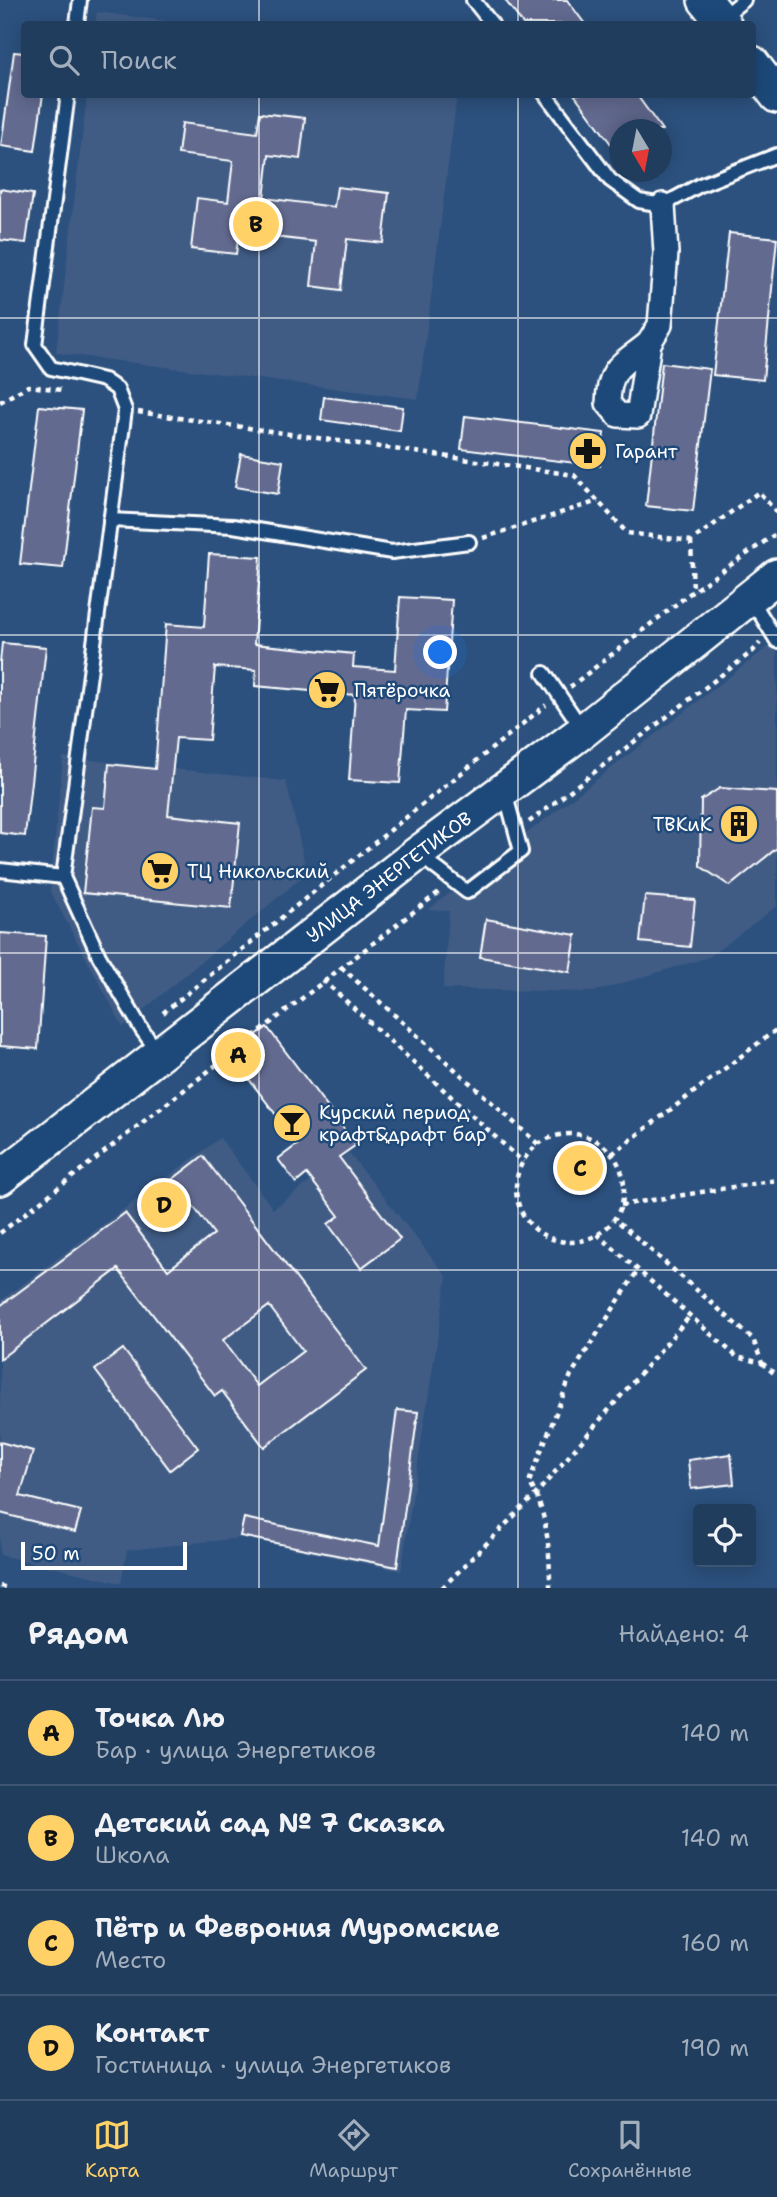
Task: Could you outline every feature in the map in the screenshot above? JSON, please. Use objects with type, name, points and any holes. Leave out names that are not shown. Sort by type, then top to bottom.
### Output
[{"type":"main road","points":[[756,68],[777,96]]},
{"type":"main road","name":"УЛИЦА ЭНЕРГЕТИКОВ","points":[[0,1178],[151,1043],[418,854],[583,731],[777,576]]},
{"type":"street","points":[[649,343],[660,325],[666,253],[663,205]]},
{"type":"lane","points":[[77,21],[80,0]]},
{"type":"lane","points":[[473,0],[490,21]]},
{"type":"lane","points":[[67,98],[35,345],[51,368],[104,380],[117,390],[125,410],[63,877],[99,956],[151,1043]]},
{"type":"lane","points":[[548,98],[610,180],[639,201],[663,205],[700,184],[777,155]]},
{"type":"lane","points":[[110,520],[233,526],[392,552],[469,542]]},
{"type":"lane","points":[[750,597],[774,635]]},
{"type":"lane","points":[[544,673],[583,731]]},
{"type":"lane","points":[[418,854],[467,892],[521,851],[504,789]]},
{"type":"lane","points":[[0,870],[63,877]]},
{"type":"path","points":[[0,402],[28,386],[68,391]]},
{"type":"path","points":[[125,410],[574,475],[626,533],[691,541],[759,492],[777,513]]},
{"type":"path","points":[[469,542],[598,501]]},
{"type":"path","points":[[561,694],[693,591],[777,533]]},
{"type":"path","points":[[691,541],[693,591]]},
{"type":"path","points":[[516,833],[774,635]]},
{"type":"path","points":[[151,1043],[550,702]]},
{"type":"path","points":[[0,1233],[453,881]]},
{"type":"path","points":[[341,967],[538,1145]]},
{"type":"path","points":[[323,981],[523,1162]]},
{"type":"path","points":[[612,1154],[777,1029]]},
{"type":"path","points":[[562,1134],[576,1134],[596,1141],[612,1154],[620,1166],[624,1180],[621,1205],[614,1218],[597,1234],[578,1241],[564,1241],[550,1238],[528,1221],[521,1209],[516,1182],[523,1162],[538,1145],[562,1134]]},
{"type":"path","points":[[621,1205],[777,1180]]},
{"type":"path","points":[[614,1218],[753,1339],[762,1363]]},
{"type":"path","points":[[597,1234],[737,1357],[762,1363],[777,1376]]},
{"type":"path","points":[[550,1588],[550,1554],[536,1494],[529,1482],[571,1375],[638,1270]]},
{"type":"path","points":[[442,1588],[536,1494],[690,1316]]},
{"type":"path","points":[[0,1586],[9,1588]]},
{"type":"shaded area","points":[[97,12],[165,21],[96,21]]},
{"type":"shaded area","points":[[87,98],[457,98],[418,399],[56,353]]},
{"type":"shaded area","points":[[777,640],[777,906],[709,957],[593,992],[443,989],[449,911],[428,910]]},
{"type":"shaded area","points":[[63,757],[286,781],[307,873],[123,1027],[50,891]]},
{"type":"shaded area","points":[[220,1138],[273,1209],[349,1153],[447,1277],[401,1571],[242,1538],[127,1550],[121,1583],[0,1555],[0,1301]]},
{"type":"building","points":[[505,0],[567,0],[583,21],[521,21]]},
{"type":"building","points":[[14,52],[21,53],[21,98],[42,98],[35,151],[1,146]]},
{"type":"building","points":[[577,98],[639,98],[654,119],[609,119],[609,141]]},
{"type":"building","points":[[260,113],[305,118],[300,159],[269,155],[264,198],[334,207],[337,187],[389,193],[383,243],[347,239],[341,290],[311,286],[316,242],[239,233],[236,254],[191,249],[197,198],[228,202],[233,161],[178,154],[182,123],[257,133]]},
{"type":"building","points":[[0,189],[33,194],[26,243],[0,240]]},
{"type":"building","points":[[729,233],[777,238],[763,380],[713,375]]},
{"type":"building","points":[[662,363],[710,369],[693,511],[646,506]]},
{"type":"building","points":[[324,397],[403,407],[400,431],[321,420]]},
{"type":"building","points":[[39,406],[82,410],[63,568],[20,564]]},
{"type":"building","points":[[465,416],[604,433],[600,466],[461,449]]},
{"type":"building","points":[[241,454],[283,461],[278,494],[235,487]]},
{"type":"building","points":[[209,554],[261,557],[254,644],[354,654],[353,667],[395,670],[400,597],[452,600],[444,712],[406,710],[400,783],[349,780],[355,695],[255,686],[256,670],[215,667],[209,740],[176,738],[168,815],[240,823],[231,908],[83,893],[92,807],[105,808],[109,764],[155,769],[166,624],[204,627]]},
{"type":"building","points":[[2,643],[46,647],[25,836],[0,833]]},
{"type":"building","name":"ТВКиК","points":[[720,788],[777,792],[777,848],[730,886],[700,866],[701,800]]},
{"type":"building","points":[[645,896],[695,900],[690,947],[640,942]]},
{"type":"building","points":[[486,919],[576,935],[570,972],[480,957]]},
{"type":"building","points":[[0,933],[46,936],[38,1049],[0,1046]]},
{"type":"building","points":[[267,1027],[356,1145],[339,1157],[400,1239],[361,1268],[328,1224],[339,1216],[307,1174],[296,1183],[278,1159],[298,1144],[230,1054]]},
{"type":"building","points":[[203,1156],[366,1370],[264,1447],[222,1391],[215,1396],[118,1269],[0,1359],[0,1306],[125,1213],[168,1270],[214,1234],[173,1179]],"holes":[[[269,1306],[303,1351],[257,1386],[223,1340]]]},
{"type":"building","points":[[123,1349],[198,1448],[170,1470],[95,1370]]},
{"type":"building","points":[[397,1410],[418,1412],[397,1567],[240,1536],[244,1518],[379,1546]]},
{"type":"building","points":[[0,1442],[33,1451],[20,1496],[81,1511],[75,1532],[0,1513]]},
{"type":"building","points":[[731,1454],[734,1484],[691,1489],[688,1460]]},
{"type":"place","name":"Детский сад № 7 Сказка","points":[[256,224]]},
{"type":"place","name":"Гарант","points":[[588,451]]},
{"type":"place","name":"Пятёрочка","points":[[327,690]]},
{"type":"place","name":"ТВКиК","points":[[739,824]]},
{"type":"place","name":"ТЦ Никольский","points":[[160,871]]},
{"type":"place","name":"Точка Лю","points":[[238,1055]]},
{"type":"place","name":"Курский период крафт&драфт бар","points":[[292,1123]]},
{"type":"place","name":"Пётр и Феврония Муромские","points":[[580,1168]]},
{"type":"place","name":"Контакт","points":[[164,1205]]}]
